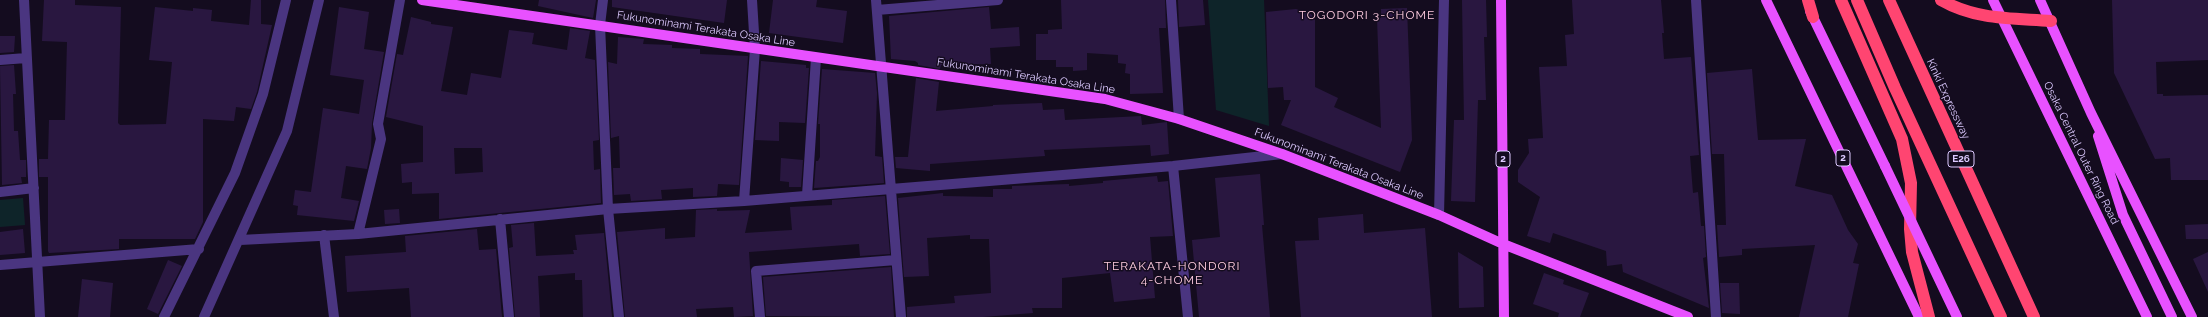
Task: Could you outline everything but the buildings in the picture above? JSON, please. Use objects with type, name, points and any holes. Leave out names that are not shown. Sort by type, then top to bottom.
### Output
[{"type":"highway","points":[[1808,0],[1813,17]]},
{"type":"highway","points":[[1842,0],[1902,139],[1908,160],[1911,183],[1910,229],[1912,252],[1929,317]]},
{"type":"highway","name":"E26","points":[[1857,0],[1895,88],[2001,317]]},
{"type":"highway","name":"Kinki Expressway","points":[[1890,0],[2034,317]]},
{"type":"highway","points":[[1941,0],[1957,9],[1978,16],[2051,21]]},
{"type":"main road","name":"Fukunominami Terakata Osaka Line","points":[[422,0],[1104,99],[1179,119],[1282,154],[1439,215],[1503,244],[1688,317]]},
{"type":"main road","name":"2","points":[[1501,0],[1504,317]]},
{"type":"main road","name":"2","points":[[1766,0],[1919,317]]},
{"type":"main road","points":[[1805,0],[1957,317]]},
{"type":"main road","name":"Osaka Central Outer Ring Road","points":[[1993,0],[2147,317]]},
{"type":"main road","points":[[2040,0],[2051,21],[2091,113],[2192,317]]},
{"type":"main road","points":[[2091,113],[2123,215],[2172,317]]},
{"type":"street","points":[[24,0],[40,317]]},
{"type":"street","points":[[164,317],[199,249],[235,173],[263,94],[286,0]]},
{"type":"street","points":[[204,317],[240,240],[287,131],[319,0]]},
{"type":"street","points":[[358,234],[381,138],[378,124],[400,0]]},
{"type":"street","points":[[603,0],[600,25],[608,209],[619,317]]},
{"type":"street","points":[[744,202],[755,49],[752,0]]},
{"type":"street","points":[[901,317],[876,5],[998,0]]},
{"type":"street","points":[[1171,0],[1179,119]]},
{"type":"street","points":[[1439,215],[1444,0]]},
{"type":"street","points":[[1696,0],[1716,317]]},
{"type":"street","points":[[0,60],[26,58]]},
{"type":"street","points":[[807,195],[816,58]]},
{"type":"street","points":[[240,240],[358,234],[608,209],[744,202],[807,195],[1173,166],[1282,154]]},
{"type":"street","points":[[1173,166],[1188,317]]},
{"type":"street","points":[[0,192],[34,188]]},
{"type":"street","points":[[500,219],[509,317]]},
{"type":"street","points":[[324,235],[334,317]]},
{"type":"street","points":[[0,265],[199,249]]},
{"type":"street","points":[[760,317],[756,271],[896,260]]},
{"type":"green space","points":[[1208,0],[1264,0],[1269,126],[1216,110]]},
{"type":"green space","points":[[23,198],[25,225],[0,227],[0,200]]},
{"type":"district","name":"TOGODORI 3-CHOME","points":[[1367,15]]},
{"type":"district","name":"TERAKATA-HONDORI 4-CHOME","points":[[1172,273]]}]
